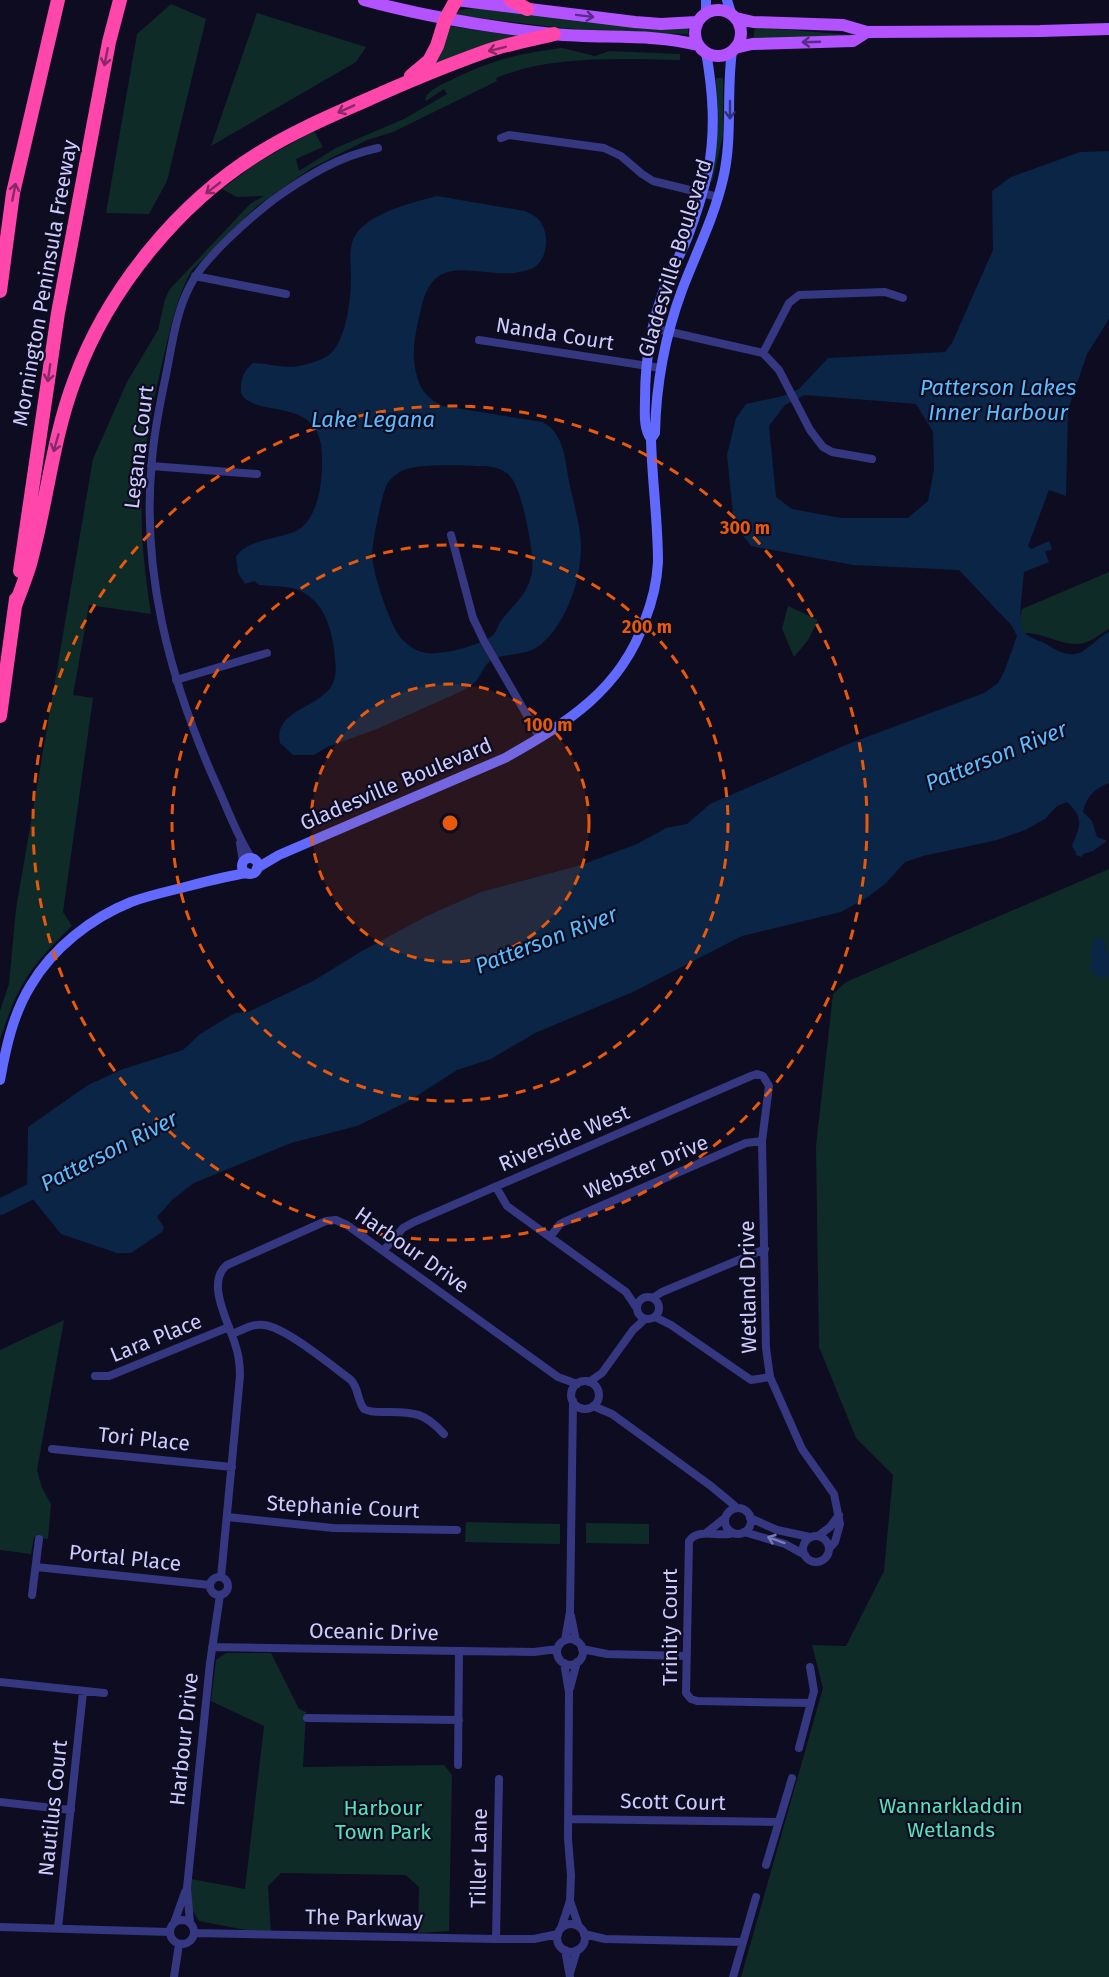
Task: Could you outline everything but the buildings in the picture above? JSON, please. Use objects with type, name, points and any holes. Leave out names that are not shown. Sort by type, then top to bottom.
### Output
[{"type":"highway","name":"Mornington Peninsula Freeway","points":[[0,291],[13,193],[58,0]]},
{"type":"highway","name":"Mornington Peninsula Freeway","points":[[0,717],[58,313],[109,42],[120,0]]},
{"type":"highway","points":[[400,85],[429,61],[437,46],[444,20],[456,0]]},
{"type":"highway","points":[[512,0],[527,9]]},
{"type":"highway","points":[[15,606],[30,563],[54,450],[75,378],[118,292],[162,234],[207,191],[260,153],[302,130],[400,85],[486,51],[554,34]]},
{"type":"main road","points":[[364,0],[444,20],[554,34],[667,39],[719,56],[752,45],[853,41],[867,32]]},
{"type":"main road","points":[[456,0],[661,24],[718,9],[753,22],[843,25],[867,32],[1040,31],[1109,28]]},
{"type":"main road","points":[[727,0],[741,30],[741,36],[734,50]]},
{"type":"main road","points":[[702,49],[695,33],[703,12]]},
{"type":"main road","name":"Gladesville Boulevard","points":[[651,439],[646,432],[645,419],[646,367],[653,328],[663,294],[688,236],[702,194],[709,163],[713,128],[712,93],[702,49]]},
{"type":"main road","name":"Gladesville Boulevard","points":[[0,1080],[11,1029],[30,986],[54,955],[84,927],[117,908],[148,896],[222,877],[495,763],[540,738],[589,704],[604,690],[622,667],[641,633],[649,609],[658,565],[651,439],[654,433],[656,399],[661,368],[681,293],[708,228],[718,197],[729,140],[729,76],[734,50]]},
{"type":"street","points":[[501,138],[509,135],[601,147],[621,156],[653,181],[718,197]]},
{"type":"street","name":"Legana Court","points":[[249,864],[194,731],[176,680],[160,618],[152,572],[149,523],[151,466],[157,419],[175,333],[186,294],[195,276],[253,216],[286,191],[335,161],[356,152],[378,148]]},
{"type":"street","points":[[195,276],[286,294]]},
{"type":"street","points":[[763,353],[789,303],[799,295],[885,292],[903,298]]},
{"type":"street","points":[[653,328],[763,353],[779,370],[810,430],[823,447],[832,452],[872,459]]},
{"type":"street","name":"Nanda Court","points":[[480,340],[661,368]]},
{"type":"street","points":[[151,466],[257,474]]},
{"type":"street","points":[[450,535],[473,618],[540,738]]},
{"type":"street","points":[[176,680],[267,652]]},
{"type":"street","name":"Riverside West","points":[[384,1250],[403,1228],[410,1224],[751,1076],[757,1074],[766,1078]]},
{"type":"street","name":"Wetland Drive","points":[[766,1078],[769,1086],[762,1141],[766,1348],[770,1377],[802,1449],[834,1494],[839,1515]]},
{"type":"street","name":"Webster Drive","points":[[550,1237],[564,1222],[746,1143],[762,1141]]},
{"type":"street","points":[[496,1187],[507,1206],[626,1292],[643,1298],[653,1298],[765,1249]]},
{"type":"street","name":"Harbour Drive","points":[[221,1577],[240,1384],[239,1361],[221,1304],[219,1289],[220,1274],[227,1265],[331,1220],[343,1222],[558,1377],[577,1384]]},
{"type":"street","points":[[640,1314],[658,1312],[674,1288]]},
{"type":"street","points":[[626,1292],[640,1314]]},
{"type":"street","points":[[589,1382],[602,1373],[633,1330],[640,1314],[643,1298]]},
{"type":"street","points":[[653,1298],[658,1312],[671,1325],[751,1380],[770,1377]]},
{"type":"street","name":"Lara Place","points":[[95,1376],[109,1376],[231,1331],[263,1324],[286,1334],[351,1380],[356,1386],[364,1409],[375,1412],[419,1414],[431,1421],[444,1434]]},
{"type":"street","points":[[602,1373],[598,1389],[599,1398],[612,1414],[711,1486],[723,1498],[745,1511],[750,1518],[777,1530],[825,1539],[829,1549]]},
{"type":"street","name":"Harbour Drive","points":[[558,1377],[572,1398]]},
{"type":"street","points":[[570,1976],[560,1931],[570,1901],[569,1692],[557,1649],[565,1640],[570,1612],[574,1424],[572,1398],[577,1384],[582,1381],[589,1382],[598,1389]]},
{"type":"street","points":[[572,1398],[577,1406],[612,1414]]},
{"type":"street","points":[[574,1424],[599,1398]]},
{"type":"street","name":"Tori Place","points":[[52,1449],[232,1467]]},
{"type":"street","points":[[723,1498],[726,1525],[733,1533]]},
{"type":"street","points":[[706,1533],[731,1510],[737,1508]]},
{"type":"street","points":[[805,1555],[804,1543],[828,1529],[839,1515]]},
{"type":"street","points":[[706,1533],[717,1536],[744,1532],[785,1544],[810,1560],[818,1561],[826,1557],[837,1537],[840,1524],[839,1515]]},
{"type":"street","name":"Stephanie Court","points":[[227,1517],[333,1528],[457,1530]]},
{"type":"street","points":[[744,1532],[749,1527],[750,1518]]},
{"type":"street","name":"Trinity Court","points":[[706,1533],[693,1536],[689,1541],[686,1693],[691,1699],[811,1702]]},
{"type":"street","name":"Portal Place","points":[[32,1595],[39,1539]]},
{"type":"street","name":"Portal Place","points":[[36,1567],[210,1585]]},
{"type":"street","points":[[221,1577],[226,1581],[228,1587],[220,1595],[211,1591],[210,1585],[213,1578],[221,1577]]},
{"type":"street","name":"Harbour Drive","points":[[190,1923],[187,1888],[212,1647],[220,1595]]},
{"type":"street","points":[[570,1612],[576,1641],[582,1649],[607,1654],[685,1656]]},
{"type":"street","points":[[565,1640],[576,1641]]},
{"type":"street","name":"Oceanic Drive","points":[[212,1647],[534,1652],[557,1649]]},
{"type":"street","points":[[569,1692],[582,1649]]},
{"type":"street","points":[[458,1765],[459,1651]]},
{"type":"street","name":"Oceanic Drive","points":[[534,1652],[561,1661]]},
{"type":"street","points":[[561,1661],[571,1665],[607,1654]]},
{"type":"street","points":[[799,1748],[814,1688],[810,1667]]},
{"type":"street","points":[[0,1682],[104,1693]]},
{"type":"street","name":"Nautilus Court","points":[[58,1928],[83,1692]]},
{"type":"street","points":[[307,1718],[459,1720]]},
{"type":"street","points":[[766,1865],[792,1778]]},
{"type":"street","name":"Tiller Lane","points":[[496,1939],[499,1779]]},
{"type":"street","points":[[0,1802],[71,1810]]},
{"type":"street","name":"Scott Court","points":[[568,1819],[778,1822]]},
{"type":"street","name":"Harbour Drive","points":[[174,1923],[187,1888]]},
{"type":"street","points":[[733,1977],[756,1897]]},
{"type":"street","points":[[570,1901],[582,1931],[580,1948],[570,1976]]},
{"type":"street","points":[[184,1920],[193,1925],[195,1934],[191,1941],[178,1944],[171,1938],[170,1932],[174,1923],[184,1920]]},
{"type":"street","name":"The Parkway","points":[[534,1939],[560,1931],[572,1924],[582,1931],[605,1939],[743,1942]]},
{"type":"street","points":[[0,1927],[170,1932]]},
{"type":"street","name":"The Parkway","points":[[195,1934],[534,1939],[562,1947],[580,1948],[605,1939]]},
{"type":"street","points":[[174,1977],[178,1944]]},
{"type":"green space","points":[[171,4],[206,19],[167,181],[149,214],[106,213],[137,34]]},
{"type":"green space","points":[[474,8],[688,28],[688,34],[627,33],[562,28],[454,15],[460,10]]},
{"type":"green space","points":[[257,13],[366,47],[356,62],[211,146]]},
{"type":"green space","points":[[450,26],[516,36],[435,67],[436,59]]},
{"type":"green space","points":[[755,27],[850,35],[850,38],[753,39]]},
{"type":"green space","points":[[562,48],[595,56],[609,51],[680,54],[680,60],[610,59],[563,62],[540,65],[496,78],[497,81],[393,132],[367,140],[310,169],[257,206],[192,270],[182,290],[173,320],[147,438],[142,491],[142,522],[151,614],[89,605],[73,695],[93,698],[63,912],[72,926],[27,977],[19,990],[0,1040],[0,1011],[9,984],[16,909],[93,459],[127,382],[158,330],[165,299],[170,289],[250,204],[264,196],[237,197],[222,189],[258,162],[314,131],[323,147],[296,159],[299,171],[336,148],[404,119],[447,94],[444,89],[426,101],[425,99],[432,90],[451,80],[505,59]]},
{"type":"green space","points":[[716,78],[723,78],[723,135],[712,182],[710,179],[717,117]]},
{"type":"green space","points":[[1109,572],[1109,629],[1087,642],[1076,644],[1024,633],[1020,624],[1022,609]]},
{"type":"green space","points":[[788,606],[818,620],[808,640],[794,657],[782,629]]},
{"type":"green space","name":"Wannarkladdin Wetlands","points":[[1109,869],[1109,1977],[741,1977],[823,1688],[812,1645],[846,1646],[884,1571],[893,1475],[856,1438],[819,1347],[816,1146],[833,994],[846,982]]},
{"type":"green space","points":[[64,1320],[37,1470],[42,1488],[51,1504],[48,1539],[34,1537],[31,1554],[0,1550],[0,1350]]},
{"type":"green space","points":[[466,1522],[560,1524],[560,1544],[465,1542]]},
{"type":"green space","points":[[586,1523],[649,1524],[649,1544],[586,1543]]},
{"type":"green space","name":"Harbour Town Park","points":[[226,1653],[271,1653],[299,1709],[306,1712],[303,1767],[444,1765],[452,1775],[449,1931],[418,1933],[419,1887],[406,1875],[281,1873],[268,1886],[271,1935],[199,1921],[191,1908],[191,1879],[245,1889],[264,1726],[211,1701],[216,1660]]},
{"type":"water","name":"Patterson Lakes Inner Harbour","points":[[1109,151],[1109,319],[1087,354],[1068,410],[1066,496],[1049,490],[1028,546],[1031,549],[1049,541],[1052,549],[1045,552],[1049,562],[1024,572],[1021,620],[1026,634],[1067,654],[1082,652],[1109,632],[1109,783],[1092,794],[1083,812],[1092,821],[1097,837],[1107,841],[1093,851],[1083,854],[1082,857],[1076,855],[1072,846],[1079,827],[1079,818],[1067,802],[1057,806],[1045,819],[1025,830],[997,840],[905,862],[886,883],[868,897],[841,912],[742,936],[633,992],[535,1033],[491,1059],[457,1070],[409,1101],[357,1126],[291,1143],[194,1183],[173,1199],[157,1217],[164,1227],[162,1232],[131,1253],[117,1253],[61,1234],[27,1192],[28,1127],[88,1085],[123,1069],[183,1050],[200,1034],[235,1013],[248,1012],[315,980],[360,952],[427,916],[481,892],[581,865],[637,844],[666,828],[687,824],[710,804],[848,744],[984,693],[998,683],[1017,636],[1012,626],[959,570],[853,565],[751,546],[734,524],[727,455],[736,418],[746,404],[783,396],[799,389],[828,358],[945,352],[952,343],[993,250],[992,191],[1011,177],[1080,152]],"holes":[[[805,395],[916,404],[933,432],[934,469],[928,501],[908,518],[841,518],[792,509],[776,497],[769,426],[785,405]]]},
{"type":"water","name":"Lake Legana","points":[[437,196],[525,211],[537,218],[543,227],[546,248],[541,261],[531,269],[514,273],[450,271],[438,277],[428,289],[421,309],[414,359],[421,387],[430,398],[443,406],[542,422],[555,432],[562,447],[581,544],[581,558],[575,587],[555,630],[534,649],[490,661],[477,680],[468,688],[377,729],[327,747],[314,755],[293,755],[280,743],[280,732],[283,723],[290,716],[317,700],[332,685],[336,667],[330,630],[318,605],[305,593],[292,588],[259,585],[254,581],[245,584],[238,573],[236,557],[247,546],[291,533],[306,523],[317,503],[320,490],[321,444],[316,429],[307,420],[282,410],[257,405],[248,400],[241,393],[242,380],[253,363],[293,367],[314,362],[329,355],[340,339],[347,318],[351,285],[351,251],[357,233],[368,222],[387,212]],"holes":[[[441,465],[488,466],[508,474],[515,483],[527,522],[532,552],[530,581],[495,633],[486,640],[458,650],[437,653],[419,651],[400,637],[391,621],[375,574],[372,555],[385,489],[393,477],[407,469]]]},
{"type":"water","points":[[1100,937],[1105,941],[1106,952],[1109,954],[1109,976],[1104,978],[1093,972],[1090,966],[1091,948],[1095,946],[1092,940]]},
{"type":"waterway","name":"Patterson River","points":[[0,1207],[48,1183]]}]
